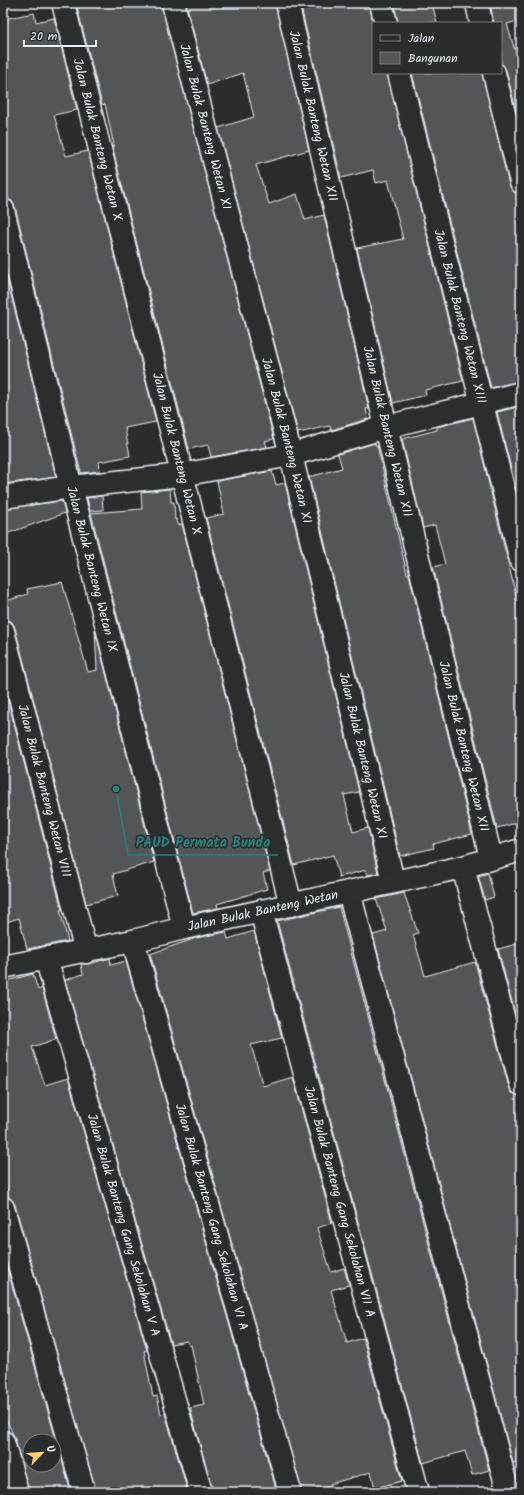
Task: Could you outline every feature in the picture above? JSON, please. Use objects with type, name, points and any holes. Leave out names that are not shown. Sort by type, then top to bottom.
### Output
[{"type":"street","name":"Jalan Bulak Banteng Wetan X","points":[[63,3],[291,905]]},
{"type":"street","name":"Jalan Bulak Banteng Wetan XI","points":[[173,3],[291,455],[393,881]]},
{"type":"street","name":"Jalan Bulak Banteng Wetan XII","points":[[287,3],[386,427],[491,858]]},
{"type":"street","points":[[381,3],[386,22]]},
{"type":"street","points":[[477,3],[481,22]]},
{"type":"street","name":"Jalan Bulak Banteng Wetan XIII","points":[[399,74],[521,560]]},
{"type":"street","points":[[494,74],[521,182]]},
{"type":"street","name":"Jalan Bulak Banteng Wetan IX","points":[[3,210],[71,487],[184,928]]},
{"type":"street","points":[[3,496],[182,475],[291,455],[386,427],[521,393]]},
{"type":"street","name":"Jalan Bulak Banteng Wetan VIII","points":[[3,631],[86,952]]},
{"type":"street","name":"Jalan Bulak Banteng Wetan","points":[[3,967],[46,958],[86,952],[184,928],[462,867],[521,850]]},
{"type":"street","points":[[462,867],[521,1084]]},
{"type":"street","points":[[349,892],[508,1491]]},
{"type":"street","name":"Jalan Bulak Banteng Gang Sekolahan VII A","points":[[262,911],[418,1492]]},
{"type":"street","name":"Jalan Bulak Banteng Gang Sekolahan VI A","points":[[133,941],[290,1492]]},
{"type":"street","name":"Jalan Bulak Banteng Gang Sekolahan V A","points":[[46,958],[202,1492]]},
{"type":"street","points":[[3,1208],[84,1492]]},
{"type":"street","points":[[3,1442],[18,1492]]},
{"type":"building","points":[[76,3],[161,3],[274,439],[265,441],[267,447],[211,457],[208,445],[189,449],[112,146],[114,146],[105,104],[102,105]]},
{"type":"building","points":[[186,3],[275,3],[309,150],[256,165],[269,204],[297,194],[305,220],[324,215],[369,409],[366,409],[368,419],[331,430],[330,426],[298,433],[218,128],[254,117],[243,73],[207,85]]},
{"type":"building","points":[[300,3],[369,3],[373,22],[372,74],[387,74],[463,381],[425,390],[426,395],[393,403],[357,248],[403,239],[388,180],[376,183],[373,170],[341,178]]},
{"type":"building","points":[[394,3],[432,3],[437,22],[398,22]]},
{"type":"building","points":[[490,3],[521,3],[521,20],[507,24],[521,70],[521,130],[506,70],[502,64],[502,22],[494,22]]},
{"type":"building","points":[[34,13],[36,22],[54,18],[77,110],[54,115],[66,156],[88,151],[156,422],[125,428],[130,456],[99,462],[100,471],[81,473],[15,207],[12,201],[3,198],[3,19]]},
{"type":"building","points":[[412,74],[482,74],[509,185],[516,193],[521,215],[521,368],[517,369],[519,381],[491,388]]},
{"type":"building","points":[[3,262],[56,477],[3,484]]},
{"type":"building","points":[[521,406],[521,492],[517,493],[497,412]]},
{"type":"building","points":[[473,418],[521,616],[521,822],[497,828],[433,567],[445,564],[435,525],[423,528],[402,439],[437,430],[437,427]]},
{"type":"building","points":[[375,443],[375,445],[377,445],[407,574],[409,574],[472,834],[433,844],[434,848],[400,856],[309,477],[342,468],[338,454]]},
{"type":"building","points":[[272,471],[276,485],[285,483],[359,792],[344,795],[353,832],[368,828],[378,873],[368,875],[366,870],[339,877],[333,855],[294,865],[206,518],[224,514],[217,481]]},
{"type":"building","points":[[170,489],[171,502],[174,502],[175,520],[177,519],[178,525],[182,524],[270,871],[263,873],[267,889],[217,904],[218,908],[193,913],[91,513],[142,509],[141,492]]},
{"type":"building","points":[[102,496],[103,510],[90,511],[87,498]]},
{"type":"building","points":[[62,501],[65,513],[3,535],[3,509]]},
{"type":"building","points":[[62,582],[88,672],[97,670],[95,630],[154,862],[113,874],[118,896],[86,904],[15,628],[12,622],[3,619],[3,602],[28,594],[27,589]]},
{"type":"building","points":[[3,681],[62,910],[60,910],[68,941],[27,949],[19,918],[3,923]]},
{"type":"building","points":[[488,873],[494,897],[485,900],[478,876]]},
{"type":"building","points":[[404,893],[418,933],[413,935],[425,976],[475,962],[509,1087],[512,1093],[521,1096],[521,1461],[513,1463],[373,935],[387,931],[376,899]]},
{"type":"building","points":[[339,907],[489,1470],[472,1475],[465,1451],[423,1463],[277,921]]},
{"type":"building","points":[[254,931],[282,1038],[251,1045],[263,1086],[293,1077],[332,1223],[317,1228],[331,1272],[344,1268],[349,1285],[331,1290],[347,1343],[363,1338],[402,1481],[375,1488],[371,1472],[330,1484],[331,1486],[302,1492],[150,954],[196,938],[226,932],[228,939]]},
{"type":"building","points":[[521,943],[521,1036],[498,949]]},
{"type":"building","points":[[110,958],[111,965],[126,961],[277,1492],[213,1492],[190,1408],[204,1405],[191,1345],[189,1346],[187,1341],[171,1344],[65,980],[83,974],[81,964],[89,964]]},
{"type":"building","points":[[33,974],[38,990],[42,988],[56,1039],[32,1047],[45,1085],[68,1078],[147,1350],[144,1351],[153,1397],[157,1396],[161,1414],[165,1413],[188,1492],[96,1492],[15,1205],[9,1197],[3,1173],[3,982]]},
{"type":"building","points":[[3,1254],[54,1433],[22,1433],[22,1466],[15,1439],[7,1421],[3,1422]]},
{"type":"building","points":[[62,1460],[71,1492],[29,1492],[24,1473],[62,1473]]},
{"type":"place","name":"PAUD Permata Bunda","points":[[116,789]]}]
